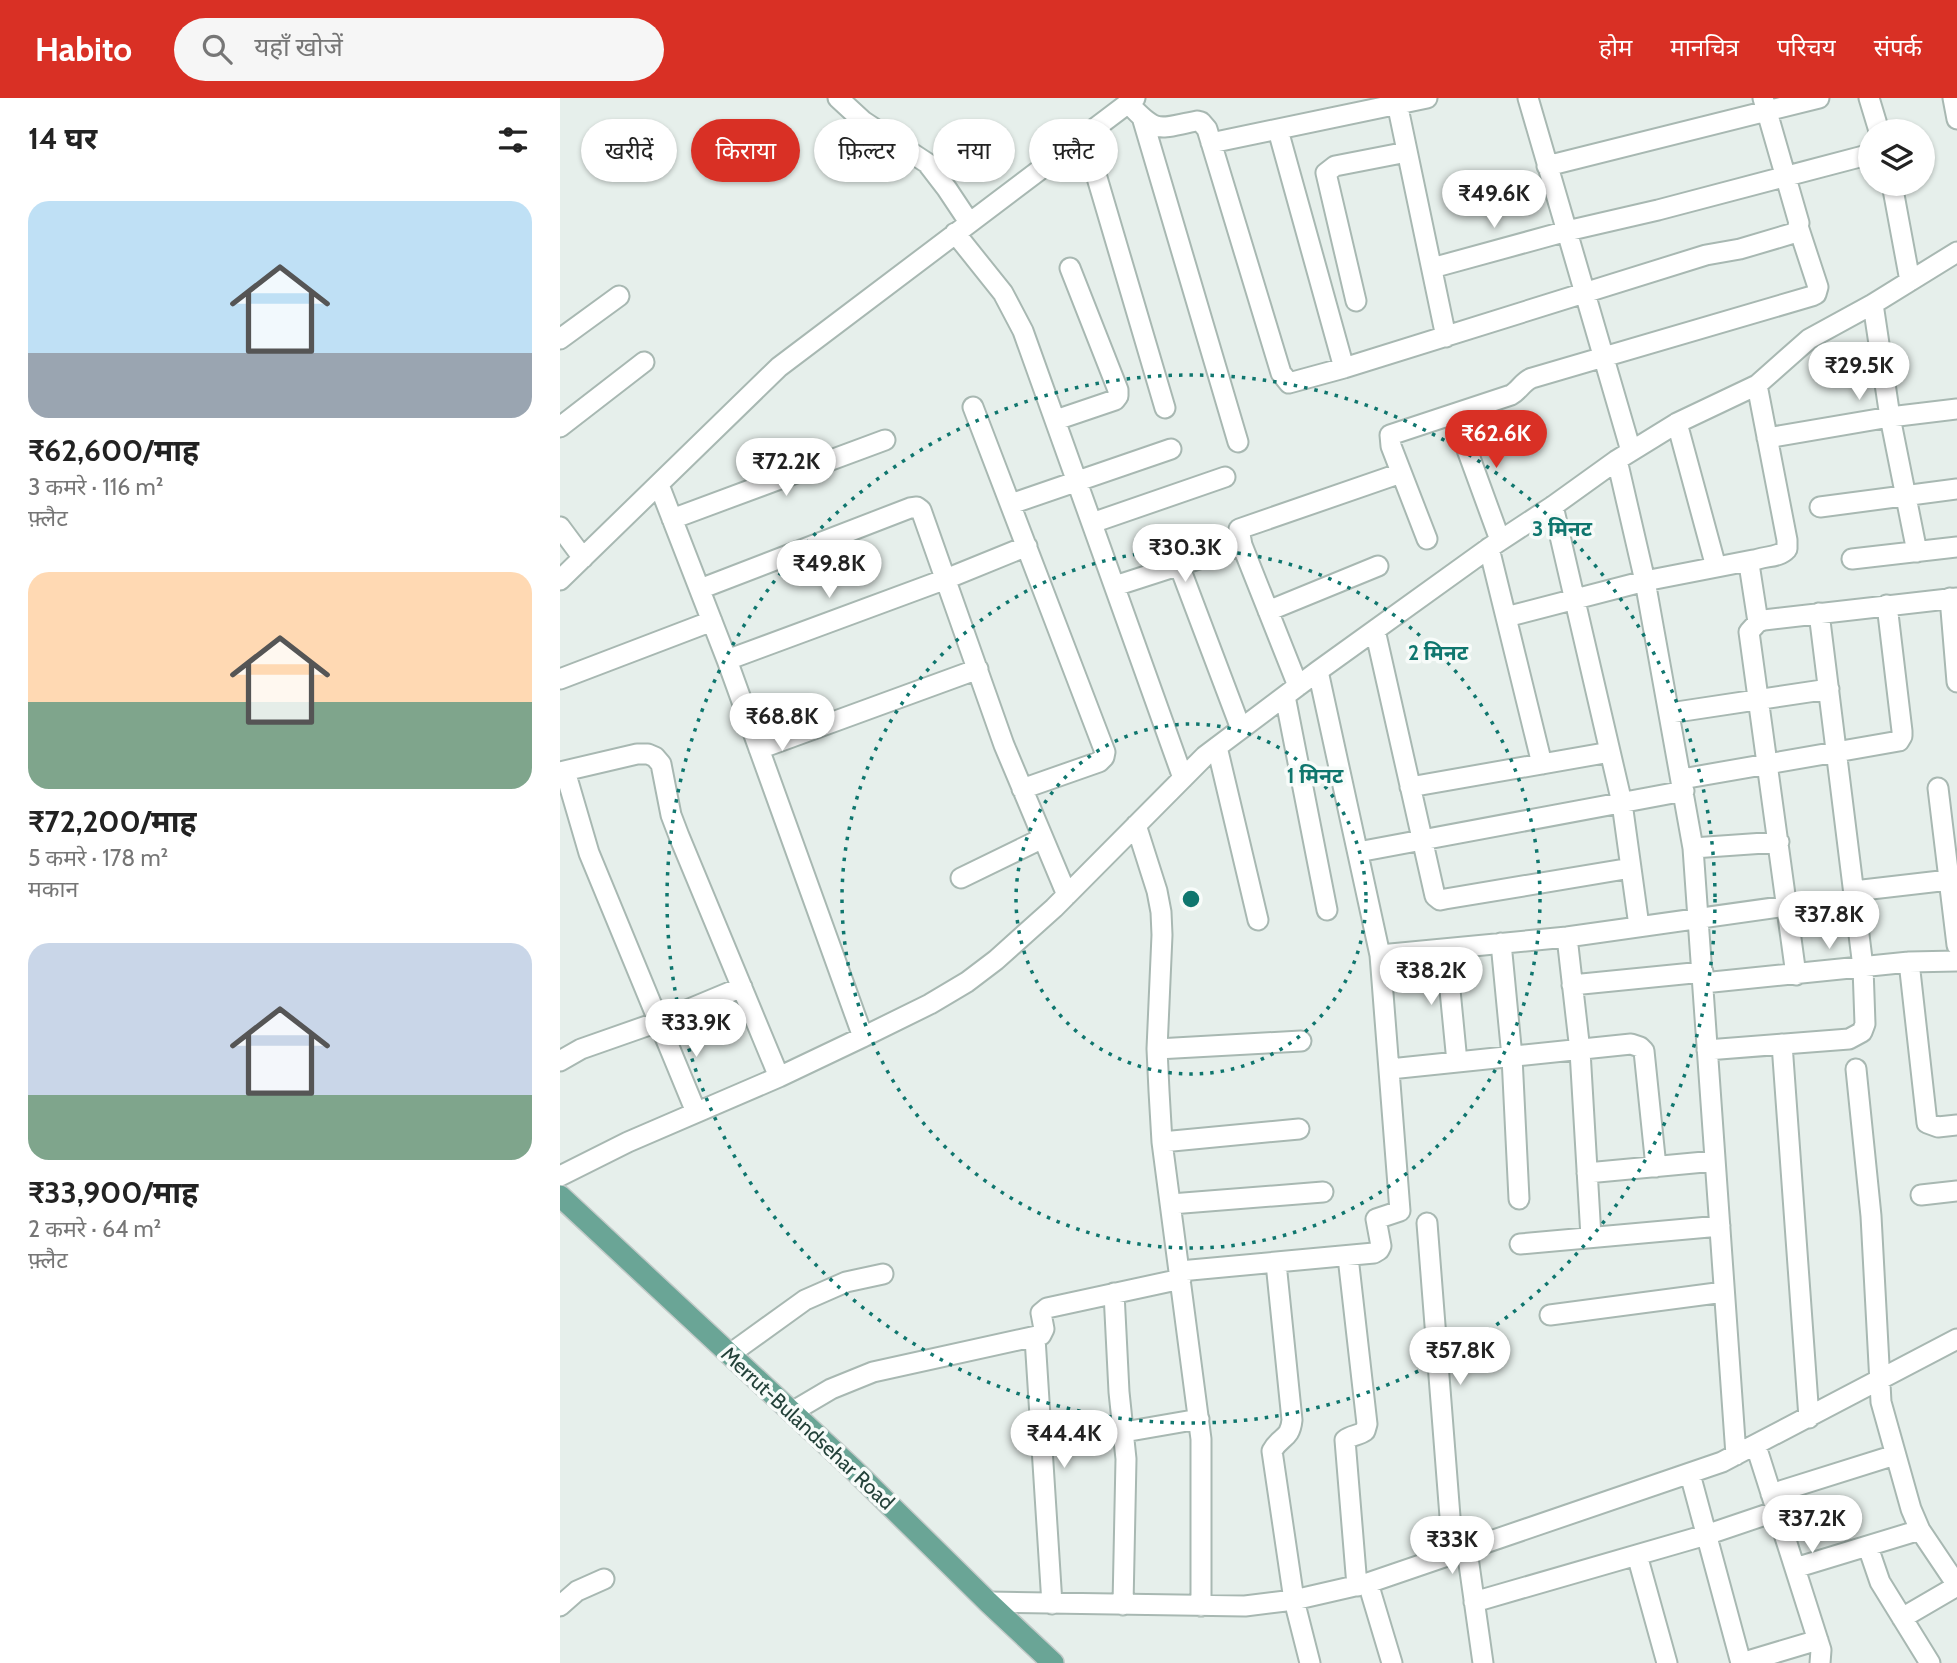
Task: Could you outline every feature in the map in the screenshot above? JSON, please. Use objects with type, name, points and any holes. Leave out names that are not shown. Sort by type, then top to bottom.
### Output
[{"type":"main road","name":"Merrut-Bulandsehar Road","points":[[560,1196],[853,1469],[1053,1663]]},
{"type":"street","points":[[838,98],[863,121],[927,163],[947,189],[962,228],[1010,305],[1023,331],[1056,420],[1183,778]]},
{"type":"street","points":[[1211,144],[1427,98]]},
{"type":"street","points":[[1547,166],[1765,105],[1819,98]]},
{"type":"street","points":[[1869,98],[1875,119]]},
{"type":"street","points":[[1953,98],[1957,119]]},
{"type":"street","points":[[1534,99],[1547,166],[1604,358],[1624,455],[1693,848],[1736,1455]]},
{"type":"street","points":[[1397,103],[1446,337]]},
{"type":"street","points":[[1427,539],[1401,473],[1390,435],[1516,392],[1532,378],[1816,294],[1818,286],[1798,226],[1765,105]]},
{"type":"street","points":[[1135,106],[1156,127],[1201,122],[1207,129],[1284,379],[1289,383],[1706,255],[1734,251],[1794,233],[1798,226]]},
{"type":"street","points":[[1113,119],[1135,106]]},
{"type":"street","points":[[1135,106],[1238,442]]},
{"type":"street","points":[[1278,130],[1344,368]]},
{"type":"street","points":[[1356,301],[1326,173],[1335,166],[1407,152]]},
{"type":"street","points":[[1432,268],[1858,157]]},
{"type":"street","points":[[560,580],[779,368],[1029,178]]},
{"type":"street","points":[[1098,182],[1164,408]]},
{"type":"street","points":[[1894,196],[1910,281]]},
{"type":"street","points":[[560,1176],[603,1153],[779,1077],[863,1037],[930,1004],[967,982],[996,960],[1067,895],[1217,747],[1318,671],[1624,455],[1677,423],[1756,385],[1809,339],[1873,304],[1957,252]]},
{"type":"street","points":[[1056,420],[1115,400],[1118,396],[1118,390],[1070,268]]},
{"type":"street","points":[[560,339],[619,296]]},
{"type":"street","points":[[1873,304],[1917,552]]},
{"type":"street","points":[[560,427],[644,362]]},
{"type":"street","points":[[1506,617],[1644,581],[1783,554],[1787,549],[1756,385]]},
{"type":"street","points":[[974,407],[1105,752],[1099,762],[1022,789]]},
{"type":"street","points":[[1767,438],[1957,409]]},
{"type":"street","points":[[1454,414],[1495,544],[1506,617],[1542,764]]},
{"type":"street","points":[[1677,423],[1716,567]]},
{"type":"street","points":[[672,519],[885,440]]},
{"type":"street","points":[[1011,505],[1171,449]]},
{"type":"street","points":[[1327,910],[1291,691],[1268,611],[1242,545],[1239,529],[1401,473]]},
{"type":"street","points":[[1092,523],[1224,477]]},
{"type":"street","points":[[659,485],[760,749],[863,1037]]},
{"type":"street","points":[[1820,507],[1957,489]]},
{"type":"street","points":[[1553,506],[1622,803],[1639,926]]},
{"type":"street","points":[[700,589],[917,507],[923,515],[1004,745],[1067,895]]},
{"type":"street","points":[[560,527],[583,558]]},
{"type":"street","points":[[1115,586],[1242,545]]},
{"type":"street","points":[[727,660],[1027,546]]},
{"type":"street","points":[[1852,559],[1957,547]]},
{"type":"street","points":[[1753,560],[1748,570],[1758,622]]},
{"type":"street","points":[[1179,565],[1241,729]]},
{"type":"street","points":[[1268,611],[1378,566]]},
{"type":"street","points":[[1796,975],[1749,632],[1758,622],[1953,598],[1957,682]]},
{"type":"street","points":[[1358,852],[1622,803],[1683,785],[1769,766],[1894,743],[1902,736],[1887,605]]},
{"type":"street","points":[[1707,1050],[1849,1039],[1862,1032],[1865,1024],[1863,967],[1819,613]]},
{"type":"street","points":[[560,679],[712,621]]},
{"type":"street","points":[[1375,630],[1433,892],[1440,900],[1631,868]]},
{"type":"street","points":[[760,749],[978,669]]},
{"type":"street","points":[[792,1412],[831,1389],[873,1371],[1007,1341],[1035,1338],[1041,1335],[1044,1329],[1041,1313],[1047,1308],[1181,1275],[1367,1255],[1379,1251],[1381,1246],[1376,1219],[1400,1211],[1380,955],[1318,671]]},
{"type":"street","points":[[1670,713],[1829,689]]},
{"type":"street","points":[[1217,747],[1258,920]]},
{"type":"street","points":[[1410,787],[1610,752]]},
{"type":"street","points":[[696,1112],[589,853],[562,772],[637,754],[655,757],[661,764],[671,815],[779,1077]]},
{"type":"street","points":[[1938,788],[1957,945]]},
{"type":"street","points":[[1136,825],[1161,912],[1157,1049],[1162,1142],[1199,1419],[1202,1463],[1201,1606]]},
{"type":"street","points":[[961,878],[1043,838]]},
{"type":"street","points":[[1693,848],[1779,842]]},
{"type":"street","points":[[1854,891],[1949,880]]},
{"type":"street","points":[[1380,955],[1567,937],[1787,906]]},
{"type":"street","points":[[1567,937],[1580,1051],[1591,1237]]},
{"type":"street","points":[[1501,943],[1512,1057],[1519,1199]]},
{"type":"street","points":[[1446,948],[1457,1062]]},
{"type":"street","points":[[1572,985],[1703,977],[1796,975],[1909,962],[1957,961]]},
{"type":"street","points":[[1909,962],[1927,1123],[1938,1127],[1957,1125]]},
{"type":"street","points":[[560,1061],[581,1049],[658,1022],[742,987]]},
{"type":"street","points":[[1157,1049],[1301,1041]]},
{"type":"street","points":[[1390,1069],[1631,1044],[1640,1047],[1644,1051],[1656,1167]]},
{"type":"street","points":[[1782,1044],[1809,1418]]},
{"type":"street","points":[[1856,1069],[1871,1216],[1881,1402],[1902,1484],[1920,1530],[1957,1585],[1902,1618]]},
{"type":"street","points":[[1162,1142],[1299,1129]]},
{"type":"street","points":[[1587,1173],[1715,1161]]},
{"type":"street","points":[[1921,1195],[1957,1191]]},
{"type":"street","points":[[1171,1204],[1323,1192]]},
{"type":"street","points":[[1427,1223],[1460,1553],[1474,1602],[1483,1663]]},
{"type":"street","points":[[1520,1244],[1720,1226]]},
{"type":"street","points":[[1348,1257],[1367,1424],[1365,1431],[1345,1440],[1362,1584],[1392,1663]]},
{"type":"street","points":[[1276,1263],[1292,1420],[1288,1436],[1275,1445],[1272,1451],[1294,1600],[1310,1663]]},
{"type":"street","points":[[730,1354],[805,1300],[846,1282],[883,1275]]},
{"type":"street","points":[[1550,1315],[1724,1292]]},
{"type":"street","points":[[1114,1293],[1126,1490],[1123,1605]]},
{"type":"street","points":[[1035,1338],[1052,1604]]},
{"type":"street","points":[[988,1602],[1245,1606],[1294,1600],[1362,1584],[1690,1474],[1756,1446],[1957,1339]]},
{"type":"street","points":[[1124,1432],[1199,1419]]},
{"type":"street","points":[[1756,1446],[1818,1640],[1822,1658],[1819,1663]]},
{"type":"street","points":[[1474,1602],[1706,1535],[1774,1503],[1895,1455]]},
{"type":"street","points":[[1690,1474],[1741,1663],[1818,1640]]},
{"type":"street","points":[[1795,1568],[1920,1530]]},
{"type":"street","points":[[1868,1547],[1880,1582],[1930,1663]]},
{"type":"street","points":[[1637,1555],[1667,1663]]},
{"type":"street","points":[[560,1606],[577,1591],[604,1579]]}]
